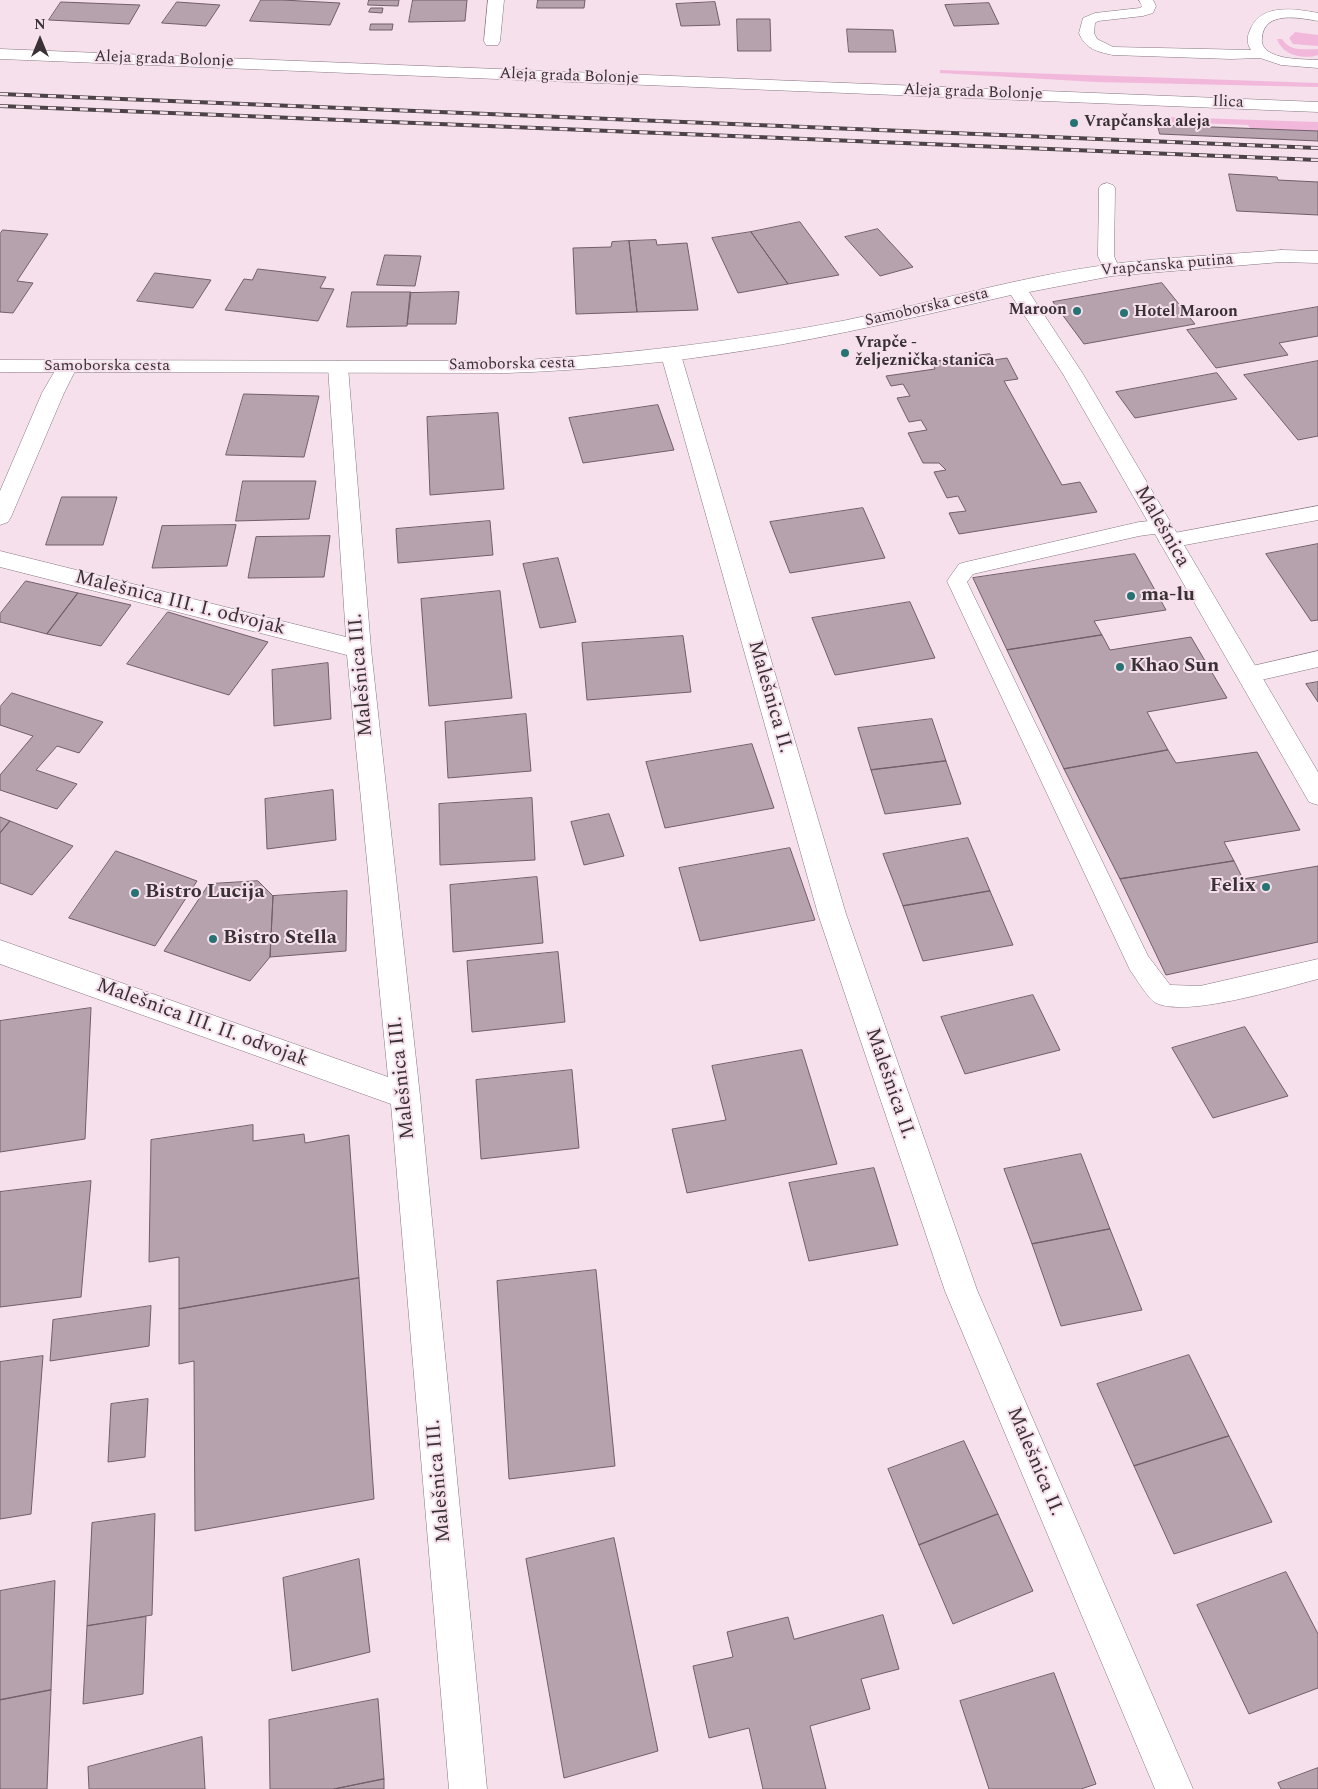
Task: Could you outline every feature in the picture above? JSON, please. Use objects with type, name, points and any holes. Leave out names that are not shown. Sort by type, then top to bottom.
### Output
[{"type":"street","points":[[492,41],[496,0]]},
{"type":"street","name":"Aleja grada Bolonje","points":[[0,54],[1137,100]]},
{"type":"street","name":"Ilica","points":[[1137,100],[1318,107]]},
{"type":"street","name":"Vrapčanska putina","points":[[1016,288],[1112,270],[1281,256],[1318,256]]},
{"type":"street","name":"Samoborska cesta","points":[[0,366],[507,367],[590,364],[671,356],[749,344],[848,326],[1016,288]]},
{"type":"street","name":"Malešnica","points":[[1016,288],[1031,308],[1072,374],[1318,795]]},
{"type":"street","name":"Malešnica II.","points":[[671,356],[832,914],[961,1291],[1174,1789]]},
{"type":"street","points":[[0,517],[53,393],[67,367]]},
{"type":"street","name":"Malešnica III.","points":[[338,367],[359,649],[405,1096],[468,1789]]},
{"type":"street","name":"Malešnica III. I. odvojak","points":[[0,559],[359,649]]},
{"type":"street","name":"Malešnica III. II. odvojak","points":[[0,952],[405,1096]]},
{"type":"lane","points":[[1146,0],[1149,6],[1148,10],[1143,12],[1096,17],[1088,21],[1085,28],[1088,39],[1094,46],[1113,50],[1230,55],[1262,54],[1284,61],[1318,64]]},
{"type":"lane","points":[[1262,54],[1256,48],[1254,42],[1258,25],[1264,18],[1285,14],[1318,17]]},
{"type":"lane","points":[[1107,188],[1106,256],[1112,270]]},
{"type":"lane","points":[[1318,513],[1165,534],[1139,529],[966,569],[958,581],[1139,963],[1163,995],[1200,997],[1318,969]]},
{"type":"lane","points":[[1248,675],[1318,659]]},
{"type":"shaded area","points":[[1295,32],[1318,35],[1318,46],[1293,44],[1289,38]]},
{"type":"shaded area","points":[[1277,39],[1282,39],[1293,48],[1318,49],[1318,55],[1306,57],[1294,55],[1283,49]]},
{"type":"shaded area","points":[[940,70],[1318,83],[1318,87],[1096,82],[940,73]]},
{"type":"shaded area","points":[[1165,117],[1318,122],[1318,131],[1250,128],[1248,125],[1142,121],[1141,118]]},
{"type":"building","points":[[261,0],[340,3],[330,25],[250,21]]},
{"type":"building","points":[[369,0],[399,0],[398,6],[368,5]]},
{"type":"building","points":[[413,0],[467,0],[465,21],[409,22]]},
{"type":"building","points":[[538,0],[585,0],[584,8],[537,8]]},
{"type":"building","points":[[61,2],[140,5],[129,24],[49,20]]},
{"type":"building","points":[[177,2],[220,5],[206,26],[162,23]]},
{"type":"building","points":[[715,2],[720,25],[681,26],[676,4]]},
{"type":"building","points":[[989,3],[999,24],[954,26],[945,5]]},
{"type":"building","points":[[371,8],[383,8],[382,13],[369,12]]},
{"type":"building","points":[[737,19],[770,19],[771,51],[738,51]]},
{"type":"building","points":[[371,24],[393,24],[392,30],[370,30]]},
{"type":"building","points":[[847,29],[893,30],[896,52],[849,52]]},
{"type":"building","points":[[1158,125],[1318,131],[1318,141],[1160,134]]},
{"type":"building","points":[[1229,174],[1277,177],[1278,180],[1318,182],[1318,215],[1237,211]]},
{"type":"building","points":[[800,222],[839,275],[788,284],[751,232]]},
{"type":"building","points":[[878,229],[913,267],[880,276],[845,237]]},
{"type":"building","points":[[3,230],[48,234],[17,281],[33,283],[13,313],[0,312],[0,234]]},
{"type":"building","points":[[751,232],[788,284],[738,293],[712,238]]},
{"type":"building","points":[[656,240],[657,245],[687,243],[698,310],[637,312],[629,241]]},
{"type":"building","points":[[629,241],[637,312],[576,314],[573,248],[611,247],[612,242]]},
{"type":"building","points":[[385,255],[421,256],[415,286],[377,285]]},
{"type":"building","points":[[258,269],[326,277],[320,288],[334,289],[318,321],[225,310],[244,279],[252,280]]},
{"type":"building","points":[[155,273],[211,280],[193,308],[137,301]]},
{"type":"building","name":"Hotel Maroon","points":[[1162,283],[1195,324],[1084,344],[1053,302]]},
{"type":"building","points":[[352,292],[411,292],[407,326],[347,327]]},
{"type":"building","points":[[459,292],[456,324],[407,324],[410,293]]},
{"type":"building","points":[[1318,307],[1318,336],[1279,343],[1288,355],[1216,368],[1187,330]]},
{"type":"building","points":[[990,354],[994,360],[1007,358],[1018,379],[1004,381],[1062,485],[1080,482],[1097,512],[959,534],[949,513],[966,511],[958,496],[947,498],[934,472],[946,470],[939,463],[923,463],[908,433],[927,430],[921,420],[909,422],[897,398],[910,396],[903,384],[891,386],[886,376],[935,369],[932,362]]},
{"type":"building","points":[[1318,361],[1318,436],[1298,440],[1244,375]]},
{"type":"building","points":[[1217,373],[1237,399],[1135,418],[1116,392]]},
{"type":"building","points":[[244,394],[319,396],[304,457],[226,455]]},
{"type":"building","points":[[658,405],[674,450],[583,463],[569,418]]},
{"type":"building","points":[[498,413],[504,489],[430,495],[427,417]]},
{"type":"building","points":[[243,481],[316,481],[309,519],[236,521]]},
{"type":"building","points":[[62,497],[117,497],[103,545],[46,545]]},
{"type":"building","points":[[863,508],[885,558],[790,573],[770,522]]},
{"type":"building","points":[[490,521],[493,555],[398,563],[396,529]]},
{"type":"building","points":[[236,525],[227,566],[152,568],[162,526]]},
{"type":"building","points":[[330,536],[324,577],[248,578],[256,537]]},
{"type":"building","points":[[1318,544],[1318,620],[1311,621],[1266,554]]},
{"type":"building","points":[[1135,554],[1166,610],[1094,621],[1102,635],[1007,650],[973,578]]},
{"type":"building","points":[[558,558],[576,622],[540,628],[523,564]]},
{"type":"building","points":[[26,581],[78,593],[47,634],[0,622],[0,614]]},
{"type":"building","points":[[500,591],[512,698],[429,706],[421,599]]},
{"type":"building","points":[[78,593],[131,605],[101,646],[47,634]]},
{"type":"building","points":[[910,602],[935,658],[835,675],[812,618]]},
{"type":"building","points":[[168,612],[268,642],[229,695],[127,664]]},
{"type":"building","points":[[1102,635],[1110,650],[1191,637],[1227,698],[1147,712],[1168,750],[1064,769],[1007,650]]},
{"type":"building","points":[[683,636],[691,692],[587,700],[582,643]]},
{"type":"building","points":[[328,663],[331,719],[274,726],[272,670]]},
{"type":"building","points":[[1318,682],[1318,702],[1306,684]]},
{"type":"building","points":[[12,693],[103,722],[79,753],[57,746],[36,770],[77,784],[57,809],[0,790],[0,775],[33,736],[0,725],[0,707]]},
{"type":"building","points":[[526,714],[531,771],[448,778],[445,722]]},
{"type":"building","points":[[932,719],[946,761],[871,770],[858,728]]},
{"type":"building","points":[[752,744],[774,808],[665,828],[646,762]]},
{"type":"building","points":[[1168,750],[1176,763],[1257,752],[1300,830],[1224,842],[1234,861],[1120,879],[1064,769]]},
{"type":"building","points":[[946,761],[961,804],[885,814],[871,770]]},
{"type":"building","points":[[333,790],[336,840],[267,849],[265,799]]},
{"type":"building","points":[[532,798],[535,860],[440,865],[439,804]]},
{"type":"building","points":[[609,814],[624,856],[584,865],[571,822]]},
{"type":"building","points":[[0,817],[10,821],[0,833]]},
{"type":"building","points":[[10,821],[73,846],[32,895],[0,883],[0,833]]},
{"type":"building","points":[[968,838],[990,891],[903,906],[883,854]]},
{"type":"building","points":[[790,848],[815,920],[700,941],[679,868]]},
{"type":"building","points":[[116,851],[197,881],[155,946],[69,918]]},
{"type":"building","points":[[1234,861],[1243,879],[1318,866],[1318,942],[1166,975],[1120,879]]},
{"type":"building","points":[[537,877],[543,943],[453,952],[450,885]]},
{"type":"building","points":[[258,881],[273,896],[270,957],[250,981],[164,951],[209,884]]},
{"type":"building","points":[[347,891],[346,951],[270,957],[273,896]]},
{"type":"building","points":[[990,891],[1013,945],[923,961],[903,906]]},
{"type":"building","points":[[558,952],[565,1022],[472,1032],[467,961]]},
{"type":"building","points":[[1033,995],[1060,1050],[965,1074],[941,1017]]},
{"type":"building","points":[[91,1008],[85,1139],[0,1152],[0,1021]]},
{"type":"building","points":[[1245,1027],[1288,1096],[1213,1118],[1172,1048]]},
{"type":"building","points":[[802,1050],[837,1164],[687,1193],[672,1129],[726,1120],[712,1066]]},
{"type":"building","points":[[572,1070],[579,1148],[481,1159],[476,1080]]},
{"type":"building","points":[[253,1125],[253,1141],[304,1134],[305,1143],[349,1135],[359,1278],[179,1309],[179,1257],[149,1262],[151,1140]]},
{"type":"building","points":[[1081,1154],[1110,1229],[1032,1244],[1004,1169]]},
{"type":"building","points":[[874,1168],[898,1245],[809,1261],[789,1183]]},
{"type":"building","points":[[91,1181],[81,1297],[0,1307],[0,1192]]},
{"type":"building","points":[[1110,1229],[1142,1310],[1061,1326],[1032,1244]]},
{"type":"building","points":[[596,1270],[615,1466],[509,1479],[497,1281]]},
{"type":"building","points":[[359,1278],[374,1499],[195,1531],[194,1361],[179,1364],[179,1309]]},
{"type":"building","points":[[151,1306],[149,1346],[50,1361],[53,1320]]},
{"type":"building","points":[[1189,1355],[1229,1436],[1134,1466],[1097,1384]]},
{"type":"building","points":[[43,1356],[31,1514],[0,1519],[0,1362]]},
{"type":"building","points":[[148,1399],[145,1457],[108,1462],[111,1404]]},
{"type":"building","points":[[1229,1436],[1272,1522],[1174,1554],[1134,1466]]},
{"type":"building","points":[[964,1441],[998,1514],[919,1545],[888,1469]]},
{"type":"building","points":[[155,1514],[152,1615],[87,1626],[92,1523]]},
{"type":"building","points":[[998,1514],[1033,1591],[953,1624],[919,1545]]},
{"type":"building","points":[[614,1538],[658,1751],[564,1778],[526,1559]]},
{"type":"building","points":[[359,1559],[370,1652],[292,1671],[283,1578]]},
{"type":"building","points":[[1286,1572],[1318,1634],[1318,1688],[1249,1714],[1197,1605]]},
{"type":"building","points":[[55,1581],[51,1690],[0,1700],[0,1591]]},
{"type":"building","points":[[883,1615],[899,1669],[861,1679],[870,1709],[810,1726],[826,1789],[763,1789],[749,1728],[709,1738],[693,1666],[733,1657],[727,1632],[788,1617],[794,1639]]},
{"type":"building","points":[[146,1617],[143,1694],[83,1704],[87,1626]]},
{"type":"building","points":[[1054,1673],[1096,1784],[1081,1789],[989,1789],[960,1701]]},
{"type":"building","points":[[51,1690],[47,1789],[0,1789],[0,1700]]},
{"type":"building","points":[[378,1699],[384,1779],[334,1789],[270,1789],[269,1720]]},
{"type":"building","points":[[202,1737],[205,1789],[89,1789],[88,1767]]},
{"type":"building","points":[[1318,1768],[1318,1789],[1281,1789],[1278,1783]]},
{"type":"building","points":[[384,1779],[384,1789],[334,1789]]},
{"type":"railway","points":[[0,94],[1318,148]]},
{"type":"railway","points":[[0,106],[1318,160]]},
{"type":"place","name":"Vrapčanska aleja","points":[[1074,123]]},
{"type":"place","name":"Maroon","points":[[1077,311]]},
{"type":"place","name":"Hotel Maroon","points":[[1124,313]]},
{"type":"place","name":"Vrapče - željeznička stanica","points":[[845,353]]},
{"type":"place","name":"ma-lu","points":[[1131,596]]},
{"type":"place","name":"Khao Sun","points":[[1120,667]]},
{"type":"place","name":"Felix","points":[[1266,887]]},
{"type":"place","name":"Bistro Lucija","points":[[135,893]]},
{"type":"place","name":"Bistro Stella","points":[[213,939]]}]
